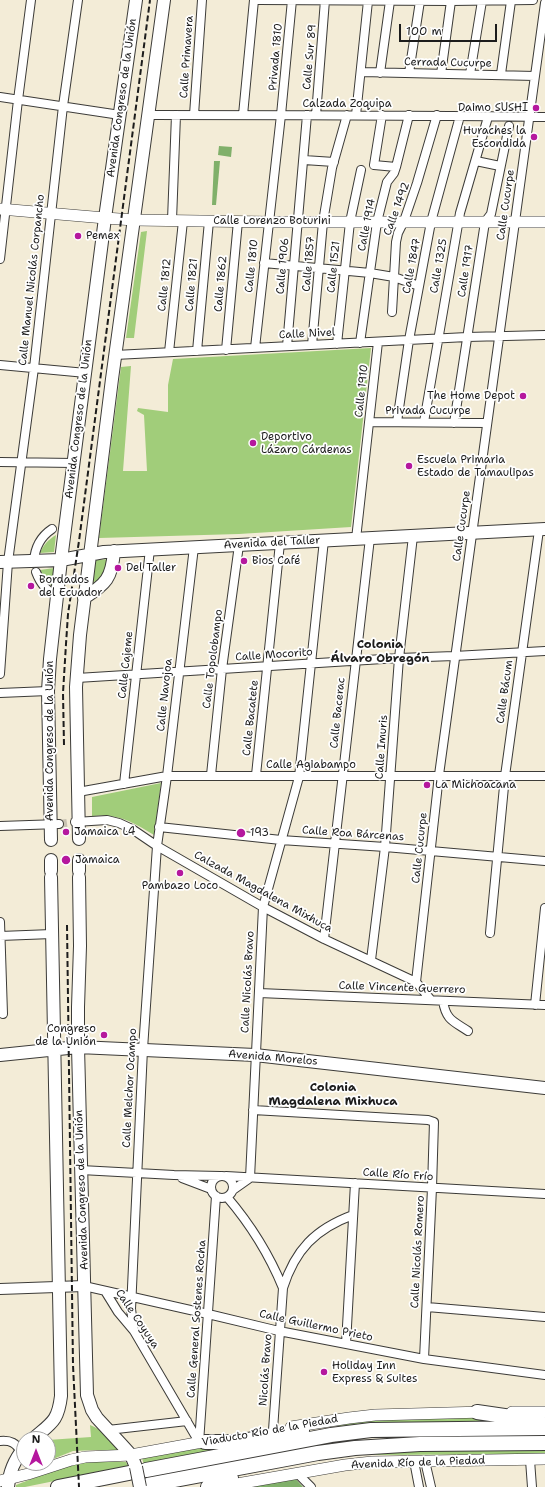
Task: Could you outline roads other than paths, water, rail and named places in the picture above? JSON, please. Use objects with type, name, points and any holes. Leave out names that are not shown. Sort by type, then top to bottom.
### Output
[{"type":"highway","points":[[477,1412],[545,1422]]},
{"type":"highway","name":"Viaducto Río de la Piedad","points":[[58,1487],[137,1470],[331,1435],[371,1430],[545,1428]]},
{"type":"highway","points":[[202,1442],[241,1442],[322,1429],[371,1430]]},
{"type":"highway","points":[[144,1486],[338,1450],[395,1445],[545,1443]]},
{"type":"highway","points":[[208,1487],[214,1482],[229,1478],[377,1450],[395,1445]]},
{"type":"main road","name":"Avenida Congreso de la Unión","points":[[43,1431],[56,1418],[61,1396],[51,858],[55,825],[48,691],[50,659],[61,560],[105,218],[136,0]]},
{"type":"main road","name":"Avenida Congreso de la Unión","points":[[144,1486],[131,1455],[96,1418],[87,1395],[78,1047],[80,946],[79,857],[76,822],[78,792],[76,734],[77,678],[89,554],[164,0]]},
{"type":"main road","name":"Calle Lorenzo Boturini","points":[[3,210],[134,220],[268,222],[545,222]]},
{"type":"main road","name":"Avenida del Taller","points":[[4,562],[35,567],[89,554],[114,551],[542,529]]},
{"type":"main road","points":[[84,598],[106,581],[112,568],[114,551]]},
{"type":"main road","name":"Avenida Morelos","points":[[0,1055],[78,1047],[143,1045],[255,1055],[545,1088]]},
{"type":"main road","name":"Viaducto Río de la Piedad","points":[[6,1482],[71,1460],[85,1457],[131,1455],[349,1418],[375,1415],[545,1412]]},
{"type":"main road","name":"Avenida Río de la Piedad","points":[[220,1487],[243,1485],[297,1473],[372,1462],[545,1459]]},
{"type":"main road","points":[[6,1482],[16,1462]]},
{"type":"street","points":[[0,259],[3,210],[31,0]]},
{"type":"street","name":"Calle Manuel Nicolás Corpancho","points":[[0,674],[4,562],[22,463],[63,106],[78,0]]},
{"type":"street","name":"Calle Primavera","points":[[194,115],[202,0]]},
{"type":"street","points":[[243,115],[254,0]]},
{"type":"street","points":[[258,0],[534,0]]},
{"type":"street","name":"Privada 1810","points":[[281,115],[292,0]]},
{"type":"street","name":"Calle Sur 89","points":[[312,115],[325,0]]},
{"type":"street","points":[[501,74],[511,0]]},
{"type":"street","points":[[356,115],[362,72],[368,1]]},
{"type":"street","points":[[380,73],[390,1]]},
{"type":"street","points":[[409,73],[420,1]]},
{"type":"street","points":[[441,74],[451,1]]},
{"type":"street","points":[[470,74],[482,1]]},
{"type":"street","name":"Calle Cucurpe","points":[[416,982],[430,851],[454,656],[545,3]]},
{"type":"street","name":"Cerrada Cucurpe","points":[[362,72],[501,74],[535,76]]},
{"type":"street","points":[[0,97],[120,115]]},
{"type":"street","name":"Calzada Zoquipa","points":[[148,115],[545,116]]},
{"type":"street","name":"Calle 1812","points":[[169,352],[178,220],[176,115]]},
{"type":"street","name":"Calle 1810","points":[[255,348],[281,115]]},
{"type":"street","name":"Calle 1906","points":[[287,346],[304,160],[312,115]]},
{"type":"street","name":"Calle 1857","points":[[312,345],[323,222],[334,162],[347,115]]},
{"type":"street","points":[[382,115],[374,165],[396,167]]},
{"type":"street","name":"Calle 1914","points":[[360,343],[377,222],[387,182],[394,173],[396,167],[409,115]]},
{"type":"street","name":"Calle 1492","points":[[392,312],[396,242],[398,233],[418,183],[437,115]]},
{"type":"street","name":"Calle 1847","points":[[397,422],[409,340],[431,222],[460,116]]},
{"type":"street","name":"Calle 1325","points":[[424,422],[458,222],[488,117]]},
{"type":"street","name":"Calle 1917","points":[[454,423],[485,222],[491,214],[509,126]]},
{"type":"street","points":[[304,160],[334,162]]},
{"type":"street","points":[[476,161],[500,166]]},
{"type":"street","name":"Calle 1521","points":[[337,344],[350,222],[361,170]]},
{"type":"street","name":"Calle 1821","points":[[197,351],[209,221]]},
{"type":"street","name":"Calle 1862","points":[[226,350],[238,221]]},
{"type":"street","points":[[264,263],[320,267],[370,273],[394,278],[419,286]]},
{"type":"street","name":"Calle Nivel","points":[[115,355],[467,337],[545,335]]},
{"type":"street","name":"Calle 1910","points":[[356,539],[378,342]]},
{"type":"street","points":[[0,365],[86,373]]},
{"type":"street","name":"Privada Cucurpe","points":[[369,422],[487,423]]},
{"type":"street","points":[[0,462],[74,463]]},
{"type":"street","points":[[52,529],[40,540],[35,550],[35,567],[43,586],[50,593],[57,596]]},
{"type":"street","name":"Calle Bácum","points":[[490,933],[505,776],[522,652],[542,529]]},
{"type":"street","name":"Calle Imuris","points":[[371,960],[385,847],[400,658],[414,536]]},
{"type":"street","name":"Calle Bacerac","points":[[324,939],[370,538]]},
{"type":"street","name":"Calle Nicolás Bravo","points":[[250,1178],[263,907],[300,777],[324,540]]},
{"type":"street","name":"Calle Bacatete","points":[[256,775],[280,543]]},
{"type":"street","name":"Calle Topolobampo","points":[[211,775],[222,669],[239,545]]},
{"type":"street","name":"Calle Navojoa","points":[[157,846],[167,776],[194,547]]},
{"type":"street","name":"Calle Cajeme","points":[[124,784],[150,549]]},
{"type":"street","name":"Calle Mocorito","points":[[77,678],[312,663],[545,651]]},
{"type":"street","points":[[0,693],[48,691]]},
{"type":"street","name":"Calle Agiabampo","points":[[78,792],[167,776],[545,776]]},
{"type":"street","name":"Calzada Magdalena Mixhuca","points":[[76,822],[107,820],[119,823],[132,829],[157,846],[263,907],[324,939],[416,982],[431,1000]]},
{"type":"street","points":[[0,826],[55,825]]},
{"type":"street","name":"Calle Roa Bárcenas","points":[[159,827],[281,840],[385,847],[545,861]]},
{"type":"street","name":"Calle Melchor Ocampo","points":[[134,1331],[131,1297],[143,1045],[157,846]]},
{"type":"street","points":[[535,1005],[545,908]]},
{"type":"street","points":[[0,922],[3,1014]]},
{"type":"street","points":[[0,936],[52,934]]},
{"type":"street","name":"Calle Vincente Guerrero","points":[[259,993],[545,1005]]},
{"type":"street","points":[[443,1000],[445,1012],[448,1017],[468,1031]]},
{"type":"street","name":"Calle Nicolás Romero","points":[[253,1110],[428,1120],[434,1122],[424,1359]]},
{"type":"street","name":"Calle Río Frío","points":[[81,1170],[223,1176],[545,1194]]},
{"type":"street","name":"Calle Río Frío","points":[[174,1175],[214,1192]]},
{"type":"street","points":[[233,1190],[233,1182],[223,1176],[213,1180],[214,1192],[222,1198],[227,1197],[233,1190],[250,1178]]},
{"type":"street","points":[[346,1344],[355,1183]]},
{"type":"street","name":"Calle General Sostenes Rocha","points":[[202,1442],[214,1192]]},
{"type":"street","points":[[227,1197],[255,1233],[283,1288]]},
{"type":"street","name":"Nicolás Bravo","points":[[273,1430],[283,1288],[288,1271],[308,1242],[321,1230],[337,1221],[354,1215]]},
{"type":"street","points":[[0,1288],[84,1286]]},
{"type":"street","name":"Calle Guillermo Prieto","points":[[84,1286],[279,1331],[346,1344],[424,1359],[545,1375]]},
{"type":"street","name":"Calle Coyuya","points":[[105,1291],[118,1312],[134,1331],[187,1421],[202,1442]]},
{"type":"street","points":[[427,1307],[545,1317]]},
{"type":"street","points":[[108,1430],[187,1421]]},
{"type":"street","points":[[0,1441],[10,1441],[16,1444]]},
{"type":"street","points":[[530,1460],[532,1487]]},
{"type":"street","points":[[419,1461],[419,1487]]},
{"type":"street","points":[[419,1461],[431,1487]]},
{"type":"street","points":[[297,1473],[311,1487]]},
{"type":"tunnel","points":[[59,824],[73,822]]},
{"type":"railway","points":[[64,745],[63,693],[68,614],[79,541],[150,0]]},
{"type":"railway","points":[[67,925],[73,1365],[79,1487]]},
{"type":"place","name":"Daimo SUSHI","points":[[536,108]]},
{"type":"place","name":"Huraches la Escondida","points":[[534,137]]},
{"type":"place","name":"Pemex","points":[[78,236]]},
{"type":"place","name":"The Home Depot","points":[[523,396]]},
{"type":"place","name":"Deportivo Lázaro Cárdenas","points":[[253,443]]},
{"type":"place","name":"Escuela Primaria Estado de Tamaulipas","points":[[409,466]]},
{"type":"place","name":"Bios Café","points":[[244,561]]},
{"type":"place","name":"Del Taller","points":[[118,568]]},
{"type":"place","name":"Bordados del Ecuador","points":[[31,586]]},
{"type":"place","name":"La Michoacana","points":[[427,785]]},
{"type":"place","name":"Jamaica L4","points":[[66,832]]},
{"type":"place","name":"193","points":[[241,833]]},
{"type":"place","name":"Jamaica","points":[[66,860]]},
{"type":"place","name":"Pambazo Loco","points":[[180,873]]},
{"type":"place","name":"Congreso de la Unión","points":[[104,1035]]},
{"type":"place","name":"Holiday Inn Express & Suites","points":[[324,1372]]},
{"type":"district","name":"Colonia Álvaro Obregón","points":[[380,652]]},
{"type":"district","name":"Colonia Magdalena Mixhuca","points":[[333,1095]]}]
